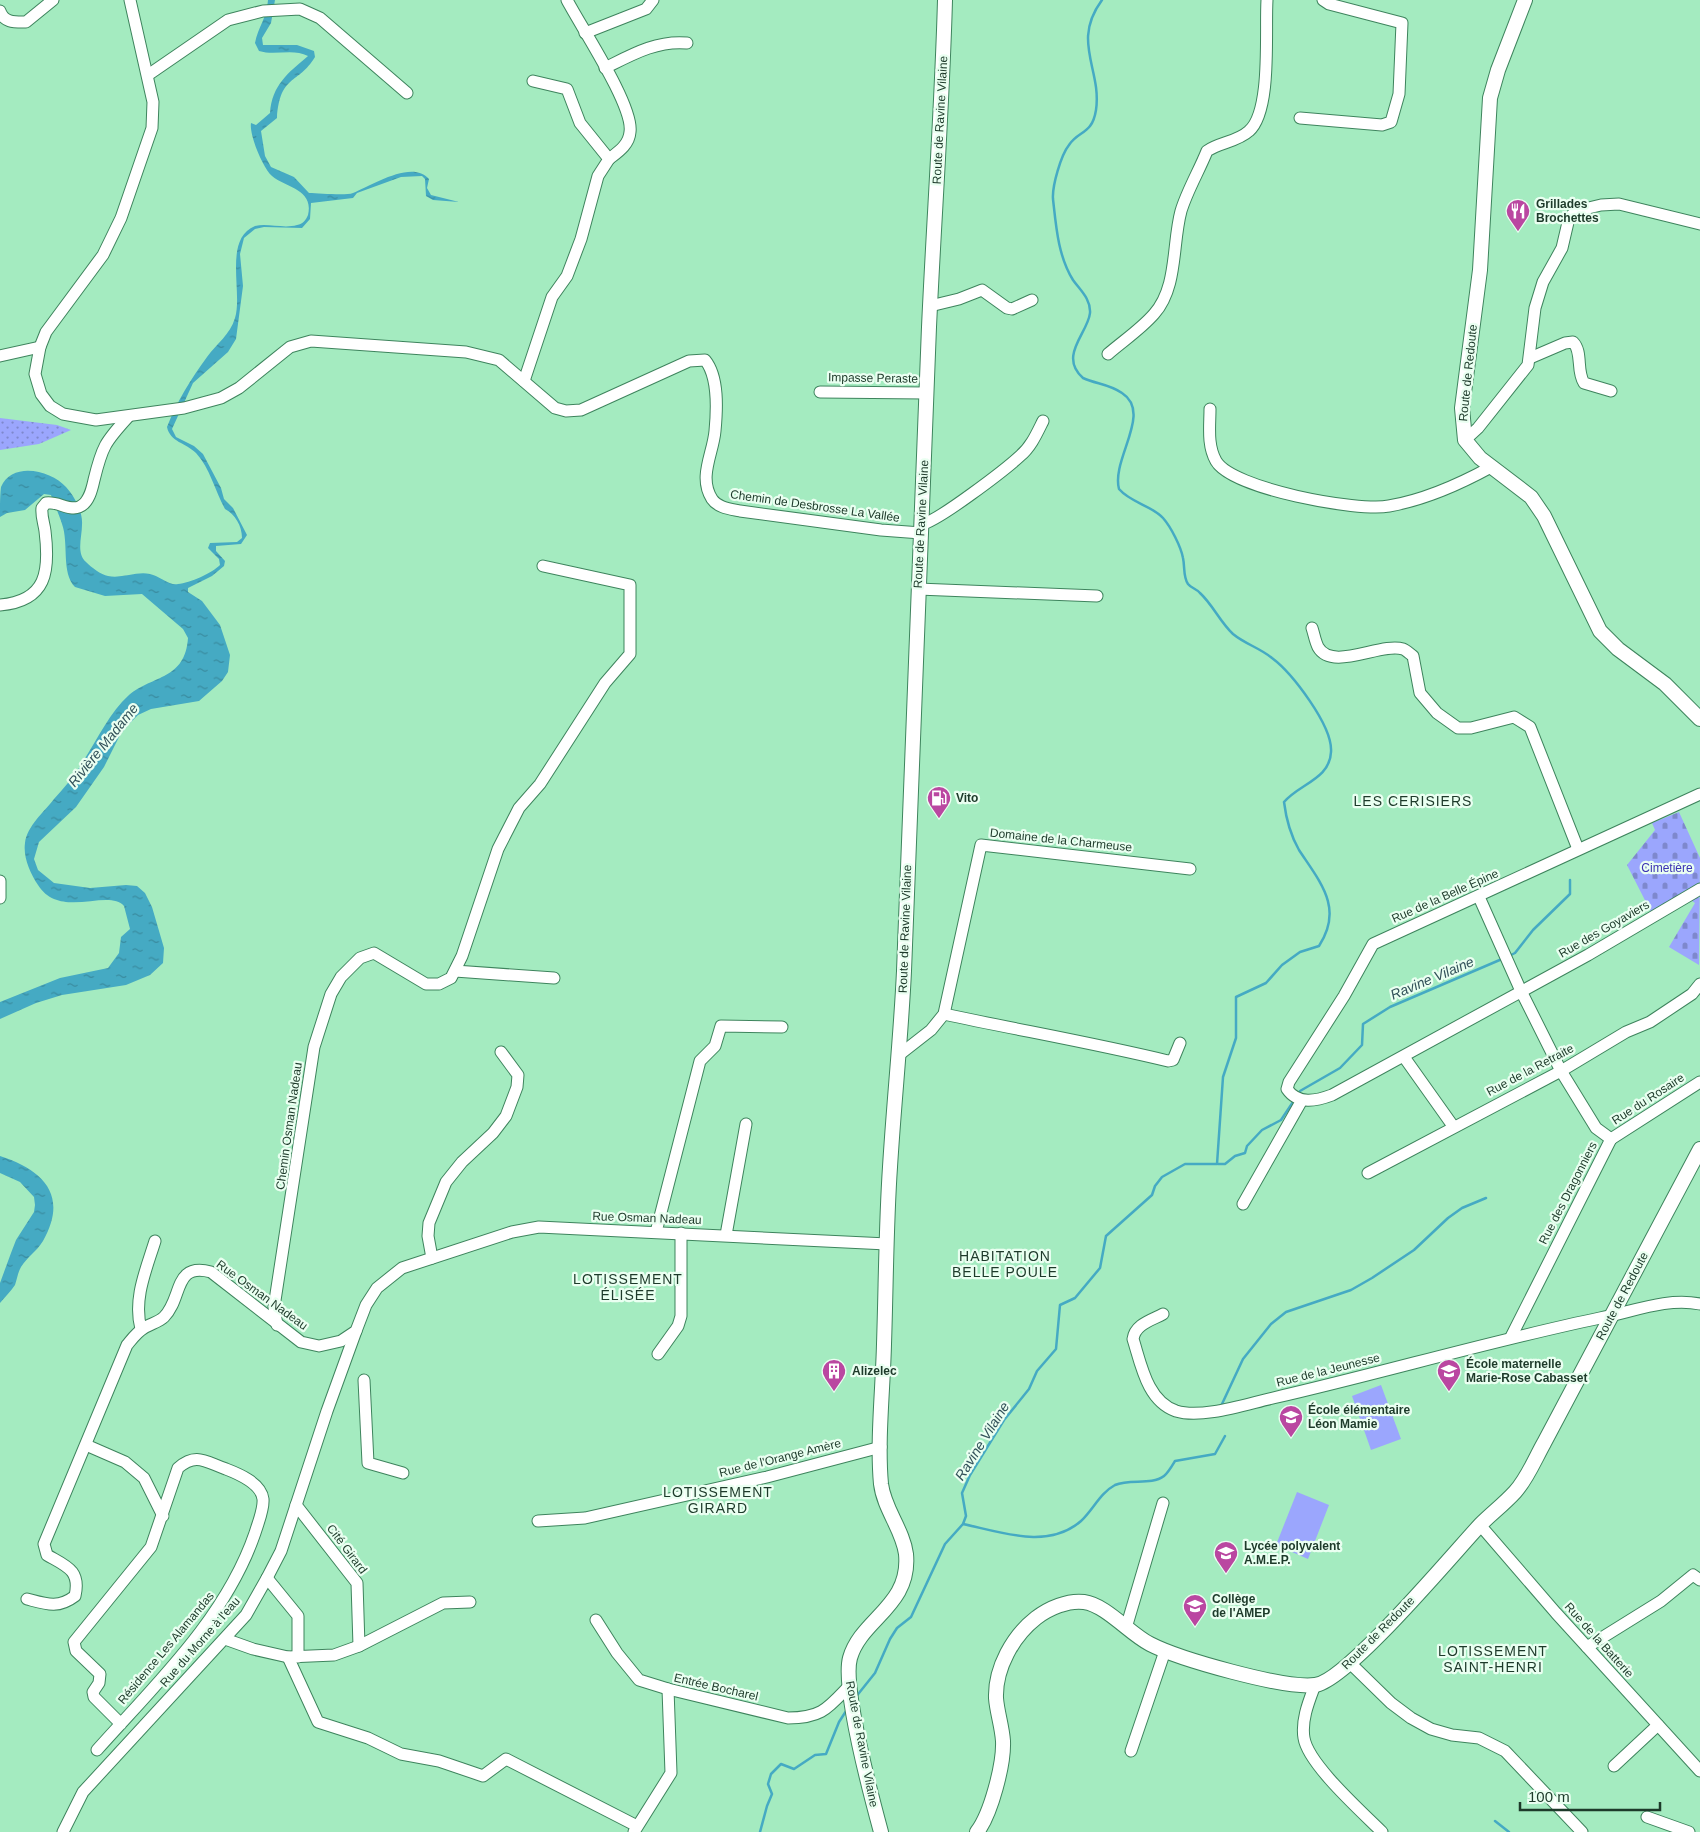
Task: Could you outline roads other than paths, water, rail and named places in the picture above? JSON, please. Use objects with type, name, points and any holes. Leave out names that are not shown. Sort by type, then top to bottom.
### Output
[{"type":"main road","name":"Route de Ravine Vilaine","points":[[881,1832],[856,1719],[848,1670],[852,1651],[894,1600],[904,1575],[906,1560],[905,1547],[883,1496],[881,1447],[890,1170],[899,1055],[926,393],[945,0]]},
{"type":"main road","name":"Route de Redoute","points":[[1525,0],[1498,70],[1490,98],[1480,270],[1462,408],[1465,440],[1491,467],[1531,496],[1544,516],[1600,631],[1618,649],[1665,684],[1700,719]]},
{"type":"main road","name":"Route de Redoute","points":[[1315,1685],[1331,1679],[1350,1663],[1480,1525],[1516,1490],[1544,1443],[1700,1148]]},
{"type":"main road","points":[[977,1832],[988,1812],[1002,1753],[1003,1740],[996,1695],[999,1676],[1016,1638],[1037,1617],[1072,1602],[1087,1602],[1150,1644],[1165,1650],[1262,1678],[1299,1685],[1315,1685]]},
{"type":"street","points":[[0,11],[4,23],[26,22],[53,0]]},
{"type":"street","name":"Chemin de Desbrosse La Vallée","points":[[130,0],[154,102],[152,128],[121,218],[103,255],[46,332],[40,347],[35,374],[41,394],[50,406],[64,414],[96,420],[184,408],[227,395],[239,388],[290,347],[311,341],[466,352],[499,360],[555,408],[566,411],[581,410],[689,361],[706,360],[711,366],[715,381],[715,432],[705,478],[713,500],[723,507],[740,512],[881,530],[921,528]]},
{"type":"street","points":[[524,382],[552,297],[567,276],[581,238],[598,176],[610,160],[626,144],[631,125],[626,107],[567,0]]},
{"type":"street","points":[[585,33],[646,9],[653,0]]},
{"type":"street","points":[[1108,354],[1155,314],[1161,303],[1167,290],[1174,262],[1182,210],[1207,151],[1215,146],[1237,139],[1250,131],[1262,107],[1267,0]]},
{"type":"street","points":[[1300,118],[1382,124],[1391,122],[1399,94],[1402,23],[1358,5],[1329,4],[1323,0]]},
{"type":"street","points":[[148,74],[228,20],[263,10],[300,9],[320,18],[407,93]]},
{"type":"street","points":[[605,68],[657,45],[675,42],[687,44]]},
{"type":"street","points":[[533,81],[567,89],[580,123],[610,160]]},
{"type":"street","points":[[1465,440],[1525,371],[1530,358],[1535,308],[1543,282],[1562,248],[1569,218],[1576,211],[1601,205],[1620,204],[1700,224]]},
{"type":"street","points":[[930,306],[959,299],[982,290],[1007,308],[1012,309],[1032,300]]},
{"type":"street","points":[[1530,358],[1565,343],[1574,342],[1577,347],[1578,370],[1582,380],[1588,385],[1611,391]]},
{"type":"street","points":[[0,356],[40,347]]},
{"type":"street","name":"Impasse Peraste","points":[[820,392],[926,393]]},
{"type":"street","points":[[1210,409],[1209,436],[1216,462],[1239,479],[1293,496],[1335,503],[1387,507],[1463,483],[1491,467]]},
{"type":"street","points":[[0,605],[27,599],[39,589],[48,558],[42,508],[46,503],[53,502],[69,507],[79,507],[84,503],[92,487],[101,453],[108,439],[128,417]]},
{"type":"street","points":[[921,528],[985,485],[1021,456],[1032,442],[1043,421]]},
{"type":"street","points":[[543,566],[630,585],[630,654],[605,683],[540,784],[519,808],[498,849],[462,956],[455,971],[554,978]]},
{"type":"street","points":[[918,590],[1097,596]]},
{"type":"street","points":[[1312,628],[1318,648],[1330,656],[1349,657],[1388,648],[1403,649],[1412,656],[1420,693],[1437,713],[1458,728],[1471,728],[1514,718],[1530,727],[1578,849]]},
{"type":"street","name":"Rue de la Belle Épine","points":[[1302,1100],[1292,1096],[1287,1089],[1289,1082],[1344,996],[1373,944],[1700,794]]},
{"type":"street","name":"Domaine de la Charmeuse","points":[[944,1014],[981,845],[1190,869]]},
{"type":"street","points":[[0,882],[0,898]]},
{"type":"street","name":"Rue des Goyaviers","points":[[1302,1100],[1317,1100],[1332,1095],[1404,1057],[1588,955],[1700,889]]},
{"type":"street","name":"Rue des Dragonniers","points":[[1479,897],[1502,945],[1520,991],[1561,1072],[1596,1128],[1611,1139],[1511,1337]]},
{"type":"street","name":"Chemin Osman Nadeau","points":[[276,1325],[274,1307],[314,1047],[331,994],[341,977],[360,958],[374,953],[426,984],[439,984],[451,978],[455,971]]},
{"type":"street","name":"Rue de la Retraite","points":[[1368,1173],[1453,1126],[1561,1072],[1626,1032],[1650,1022],[1692,994],[1700,984]]},
{"type":"street","points":[[899,1055],[931,1030],[944,1014],[1168,1061],[1173,1060],[1180,1043]]},
{"type":"street","points":[[656,1232],[700,1061],[715,1046],[721,1026],[782,1027]]},
{"type":"street","points":[[432,1258],[428,1236],[430,1223],[446,1182],[462,1162],[493,1133],[506,1116],[518,1087],[518,1075],[501,1052]]},
{"type":"street","points":[[1404,1057],[1453,1126]]},
{"type":"street","name":"Rue du Rosaire","points":[[1611,1139],[1700,1082]]},
{"type":"street","points":[[1244,1204],[1302,1100]]},
{"type":"street","points":[[726,1235],[746,1124]]},
{"type":"street","name":"Rue Osman Nadeau","points":[[27,1599],[47,1604],[64,1604],[75,1596],[76,1578],[71,1569],[46,1554],[44,1544],[127,1345],[141,1329],[163,1318],[172,1306],[185,1275],[195,1269],[211,1272],[276,1325],[301,1342],[319,1346],[340,1341],[356,1332],[366,1305],[376,1288],[402,1268],[512,1232],[539,1227],[887,1244]]},
{"type":"street","points":[[658,1354],[678,1326],[681,1316],[680,1233]]},
{"type":"street","points":[[141,1329],[137,1315],[139,1294],[155,1241]]},
{"type":"street","name":"Rue de la Jeunesse","points":[[1164,1314],[1139,1326],[1134,1332],[1133,1339],[1148,1386],[1160,1401],[1176,1410],[1198,1412],[1222,1410],[1302,1392],[1511,1337],[1660,1304],[1688,1301],[1700,1304]]},
{"type":"street","name":"Rue du Morne à l'eau","points":[[63,1832],[82,1792],[246,1615],[281,1551],[327,1411],[356,1332]]},
{"type":"street","points":[[364,1380],[368,1463],[403,1473]]},
{"type":"street","points":[[86,1445],[125,1462],[144,1478],[163,1516]]},
{"type":"street","name":"Rue de l'Orange Amère","points":[[538,1522],[585,1518],[767,1477],[881,1447]]},
{"type":"street","name":"Résidence Les Alamandas","points":[[98,1750],[121,1724],[188,1646],[225,1599],[245,1561],[263,1499],[258,1488],[241,1475],[197,1458],[187,1460],[178,1468],[151,1547],[74,1642],[76,1650],[100,1674],[99,1683],[93,1692],[94,1697],[121,1724]]},
{"type":"street","points":[[1126,1628],[1163,1503]]},
{"type":"street","name":"Cité Girard","points":[[296,1505],[357,1583],[359,1646]]},
{"type":"street","name":"Rue de la Batterie","points":[[1480,1525],[1587,1647],[1700,1771]]},
{"type":"street","points":[[1587,1647],[1661,1601],[1698,1575]]},
{"type":"street","points":[[267,1578],[298,1616],[293,1657],[318,1722],[368,1738],[401,1754],[439,1761],[483,1776],[506,1759],[636,1829],[672,1773],[668,1689]]},
{"type":"street","points":[[224,1638],[253,1649],[293,1657],[334,1655],[359,1646],[443,1603],[470,1602]]},
{"type":"street","name":"Entrée Bocharel","points":[[596,1620],[617,1653],[639,1680],[668,1689],[788,1718],[808,1718],[826,1709],[850,1689]]},
{"type":"street","points":[[188,1646],[206,1659]]},
{"type":"street","points":[[1131,1751],[1165,1650]]},
{"type":"street","points":[[1350,1663],[1391,1702],[1418,1722],[1431,1729],[1445,1733],[1479,1738],[1505,1750],[1582,1832]]},
{"type":"street","points":[[1315,1685],[1304,1722],[1304,1738],[1311,1754],[1382,1832]]},
{"type":"street","points":[[1614,1766],[1658,1725]]},
{"type":"street","points":[[1647,1817],[1689,1832]]},
{"type":"water","name":"Rivière Madame","points":[[268,0],[275,0],[271,23],[262,38],[263,45],[297,45],[314,51],[315,57],[309,66],[286,87],[279,104],[277,118],[261,131],[265,156],[271,167],[294,177],[309,193],[332,194],[353,193],[391,176],[412,172],[422,174],[429,179],[427,188],[431,195],[459,202],[433,200],[426,196],[425,179],[422,176],[401,177],[357,193],[353,198],[311,203],[310,219],[302,228],[264,227],[255,229],[244,238],[240,254],[243,286],[236,339],[228,352],[193,383],[172,429],[176,437],[194,446],[203,454],[221,488],[224,499],[233,508],[247,535],[241,544],[216,546],[216,551],[225,561],[224,566],[212,576],[188,588],[188,592],[202,601],[220,625],[230,655],[228,672],[222,681],[199,701],[151,709],[138,715],[120,735],[104,767],[76,807],[39,842],[34,859],[38,870],[54,883],[90,888],[137,886],[145,893],[152,907],[164,948],[163,963],[150,975],[126,985],[62,995],[36,1003],[0,1019],[0,1002],[60,978],[108,968],[119,953],[121,937],[130,929],[124,906],[117,901],[107,900],[58,901],[47,895],[38,885],[26,859],[26,837],[32,825],[74,775],[116,709],[129,695],[174,669],[181,662],[186,652],[188,638],[183,629],[142,594],[105,596],[75,587],[68,574],[64,532],[51,495],[44,494],[25,510],[7,513],[0,517],[1,487],[6,479],[22,471],[42,473],[59,481],[72,495],[80,510],[82,520],[80,550],[83,558],[96,570],[108,576],[118,577],[145,573],[175,584],[188,582],[220,565],[219,559],[208,548],[210,543],[237,542],[242,538],[241,529],[237,521],[225,509],[201,459],[196,453],[171,436],[167,427],[175,408],[190,382],[233,324],[237,307],[237,254],[245,233],[255,226],[292,226],[299,224],[304,222],[308,215],[309,206],[303,194],[268,172],[257,151],[252,135],[251,123],[256,125],[270,113],[271,103],[282,80],[308,56],[290,52],[271,53],[259,51],[255,43],[266,12]]},
{"type":"water","points":[[0,1156],[29,1169],[39,1177],[47,1186],[52,1198],[53,1210],[50,1225],[43,1241],[23,1263],[15,1285],[0,1303],[0,1283],[16,1240],[34,1212],[35,1205],[34,1197],[20,1182],[0,1173]]},
{"type":"waterway","name":"Ravine Vilaine","points":[[855,1698],[875,1673],[897,1628],[911,1617],[945,1544],[963,1524],[966,1516],[962,1493],[970,1475],[1004,1420],[1029,1389],[1037,1371],[1056,1349],[1060,1305],[1075,1298],[1100,1268],[1106,1236],[1152,1195],[1155,1186],[1162,1177],[1185,1164],[1217,1164],[1223,1077],[1236,1038],[1236,997],[1266,983],[1282,965],[1300,952],[1319,946],[1326,932],[1329,919],[1329,907],[1326,896],[1321,884],[1296,845],[1289,827],[1284,802],[1320,775],[1325,769],[1331,752],[1330,741],[1325,728],[1310,701],[1290,675],[1267,655],[1233,634],[1205,598],[1188,584],[1185,578],[1180,548],[1163,518],[1153,510],[1129,498],[1119,489],[1120,464],[1133,424],[1133,412],[1130,402],[1117,390],[1083,378],[1076,370],[1073,361],[1076,345],[1088,321],[1090,308],[1087,299],[1073,280],[1064,261],[1057,230],[1053,193],[1058,171],[1066,150],[1073,140],[1092,124],[1094,118],[1097,95],[1088,42],[1093,15],[1102,0]]},
{"type":"waterway","name":"Ravine Vilaine","points":[[1509,956],[1515,953],[1533,930],[1570,894],[1570,880]]},
{"type":"waterway","name":"Ravine Vilaine","points":[[1300,1091],[1340,1068],[1362,1045],[1363,1024],[1390,1007],[1502,959]]},
{"type":"waterway","name":"Ravine Vilaine","points":[[1218,1164],[1225,1164],[1235,1156],[1245,1153],[1247,1146],[1262,1130],[1281,1120],[1293,1102]]},
{"type":"waterway","points":[[1222,1404],[1243,1359],[1271,1324],[1286,1312],[1351,1290],[1414,1250],[1448,1218],[1462,1208],[1486,1198]]},
{"type":"waterway","points":[[963,1524],[1024,1536],[1054,1535],[1068,1530],[1081,1521],[1105,1492],[1115,1485],[1159,1479],[1167,1473],[1175,1461],[1215,1454],[1225,1436]]},
{"type":"waterway","name":"Ravine Vilaine","points":[[760,1832],[772,1794],[768,1784],[771,1774],[781,1764],[794,1769],[815,1755],[826,1754],[839,1722],[848,1708]]},
{"type":"waterway","points":[[1495,1821],[1509,1832]]},
{"type":"place","name":"Grillades Brochettes","points":[[1518,232]]},
{"type":"place","name":"Vito","points":[[939,819]]},
{"type":"place","name":"Alizelec","points":[[834,1392]]},
{"type":"place","name":"École maternelle Marie-Rose Cabasset","points":[[1449,1392]]},
{"type":"place","name":"École élémentaire Léon Mamie","points":[[1291,1438]]},
{"type":"place","name":"Lycée polyvalent A.M.E.P.","points":[[1226,1574]]},
{"type":"place","name":"Collège de l'AMEP","points":[[1195,1627]]},
{"type":"district","name":"LES CERISIERS","points":[[1413,801]]},
{"type":"district","name":"HABITATION BELLE POULE","points":[[1005,1264]]},
{"type":"district","name":"LOTISSEMENT ÉLISÉE","points":[[628,1288]]},
{"type":"district","name":"LOTISSEMENT GIRARD","points":[[718,1500]]},
{"type":"district","name":"LOTISSEMENT SAINT-HENRI","points":[[1493,1659]]},
{"type":"park label","name":"Cimetière","points":[[1667,868]]}]
